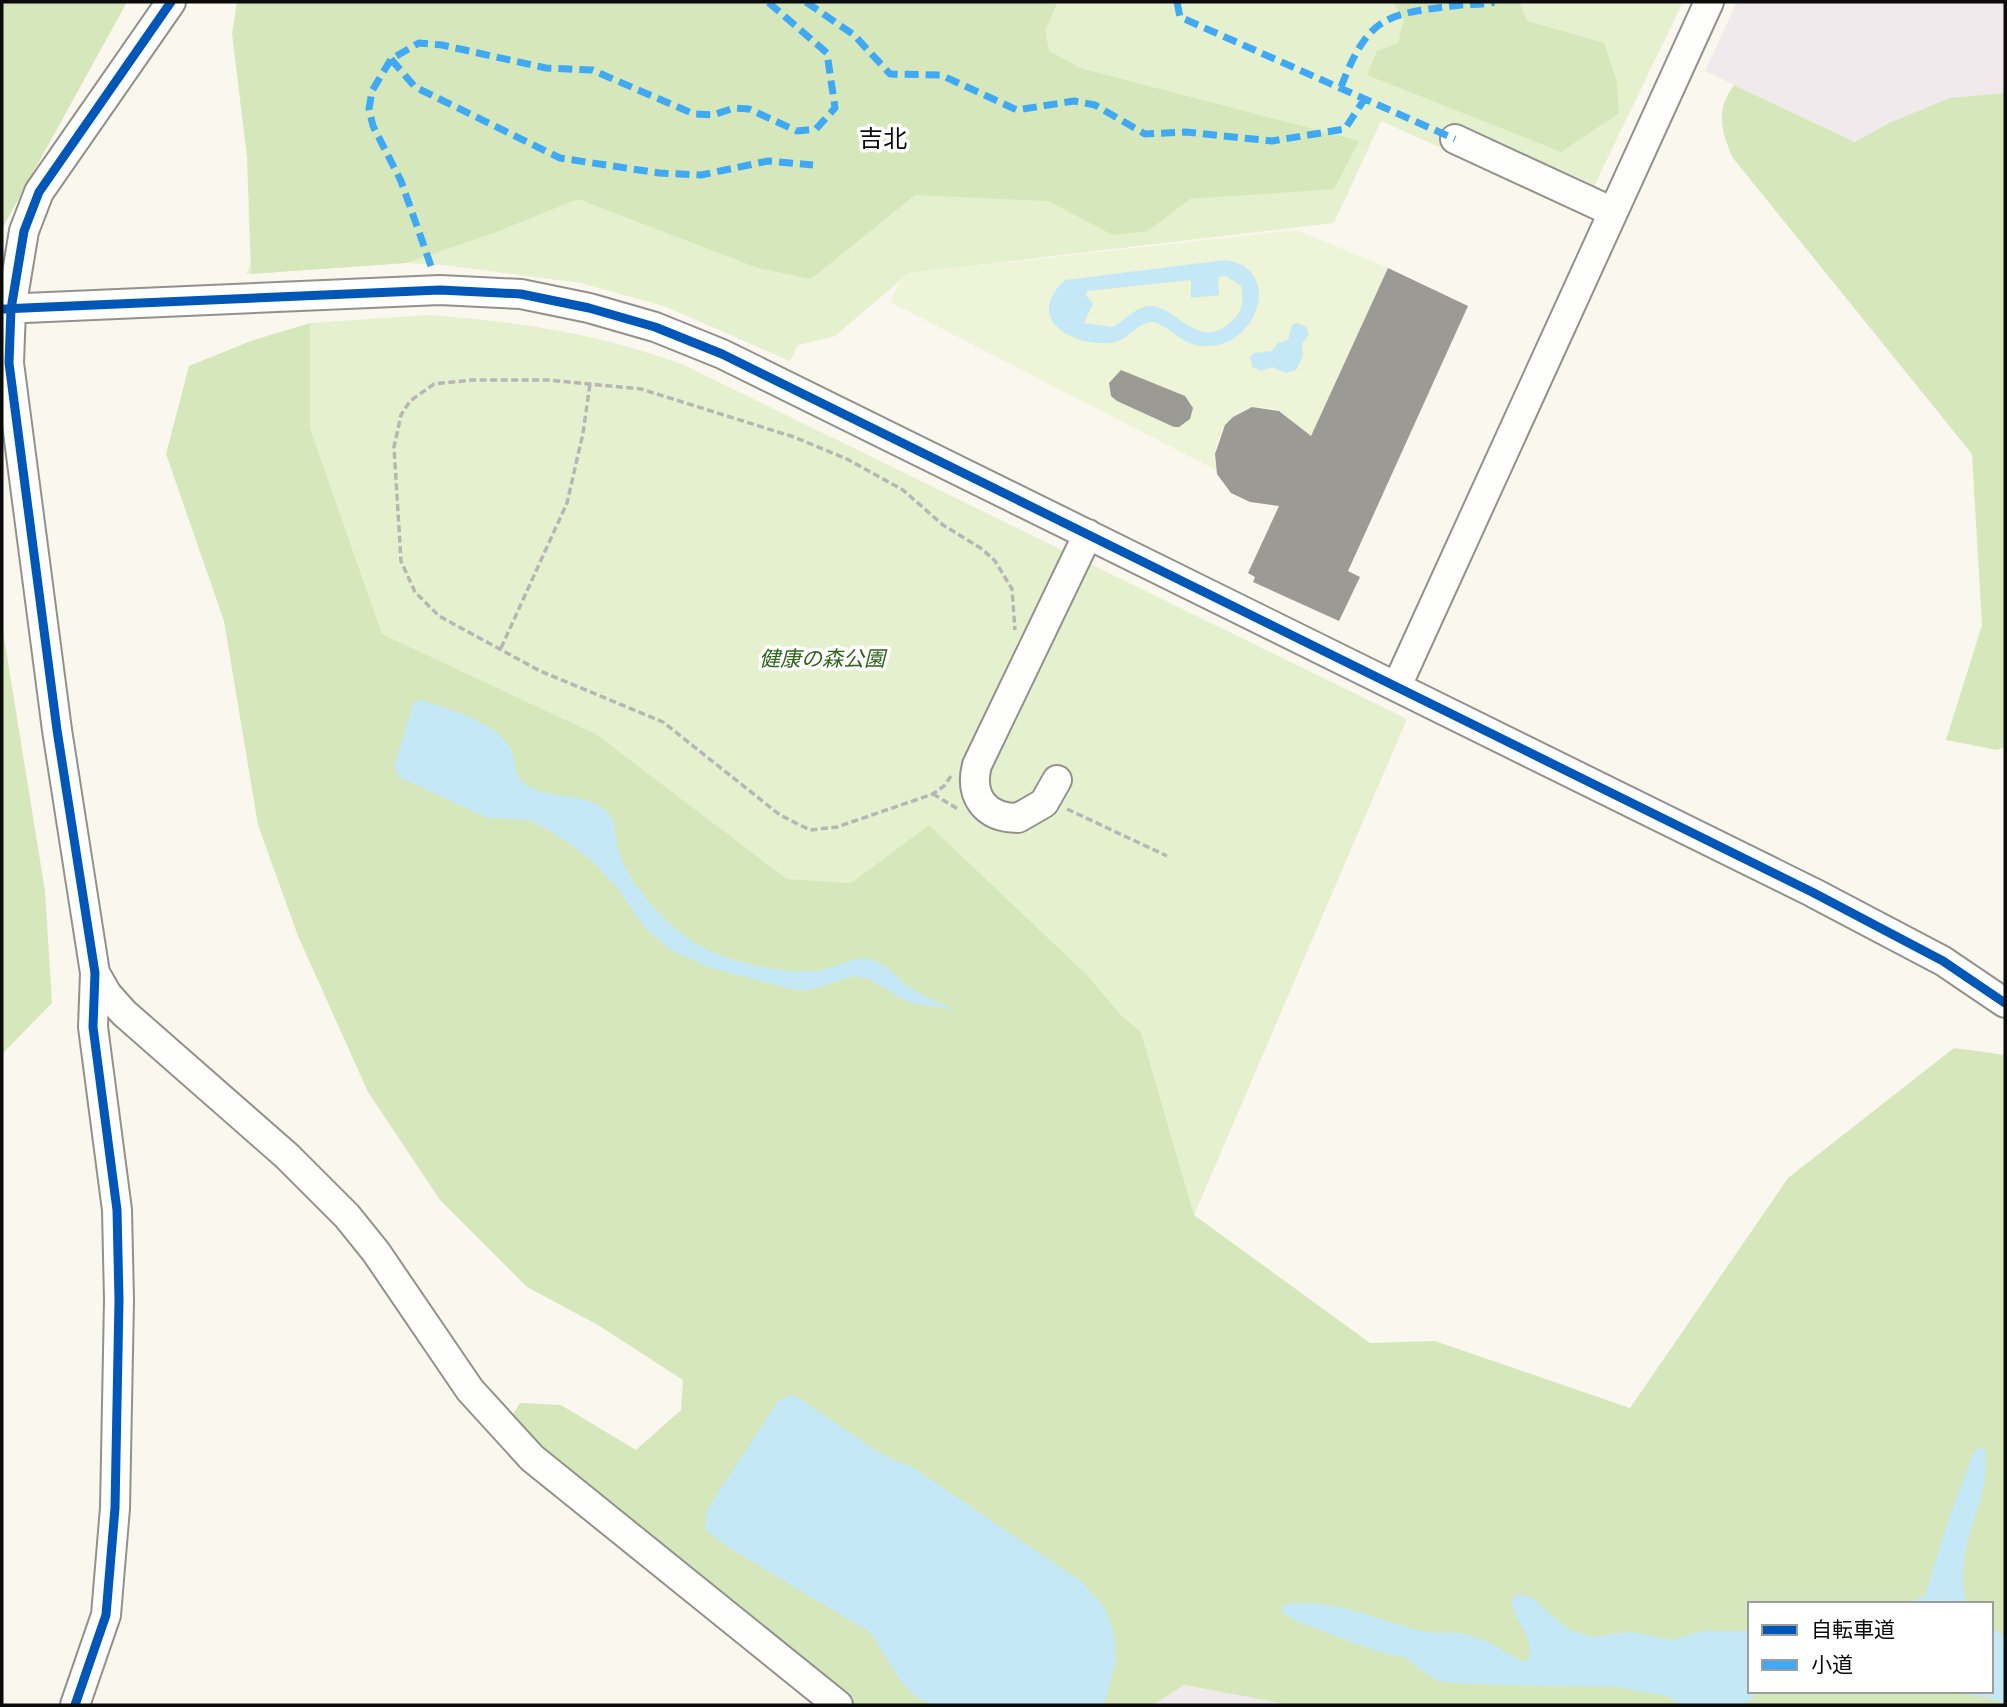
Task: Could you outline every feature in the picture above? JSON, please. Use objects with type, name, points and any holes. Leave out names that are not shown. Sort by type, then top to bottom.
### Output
[{"type":"street","points":[[75,1705],[106,1615],[115,1508],[119,1300],[117,1210],[93,1027],[95,973],[57,730],[9,363],[6,309],[24,232],[39,192],[171,2]]},
{"type":"street","points":[[1396,686],[1709,2]]},
{"type":"street","points":[[1455,139],[1613,212]]},
{"type":"street","points":[[6,309],[440,290],[521,294],[589,308],[655,327],[722,354],[1812,892],[1943,961],[2005,1003]]},
{"type":"street","points":[[1064,789],[1018,818],[990,812],[977,798],[974,786],[977,765],[1088,534]]},
{"type":"street","points":[[95,973],[107,994],[124,1013],[288,1156],[347,1216],[376,1252],[470,1391],[532,1458],[838,1705]]},
{"type":"path","points":[[955,765],[944,786],[933,794],[837,827],[810,830],[780,815],[663,722],[540,671],[439,616],[425,604],[406,577],[401,562],[395,430],[410,401],[434,384],[535,380],[641,389],[794,438],[847,459],[903,490],[943,526],[956,530],[995,561],[1012,589],[1016,619],[1014,636]]},
{"type":"path","points":[[501,648],[566,503],[583,433],[590,384]]},
{"type":"path","points":[[951,775],[951,785]]},
{"type":"path","points":[[1060,817],[1066,808],[1064,789]]},
{"type":"path","points":[[933,794],[962,813],[955,799]]},
{"type":"path","points":[[1066,808],[1167,856]]},
{"type":"shaded area","points":[[1737,2],[2005,2],[2005,93],[1889,123],[1855,142],[1705,71]]},
{"type":"shaded area","points":[[1184,1685],[1290,1705],[1153,1705]]},
{"type":"green space","points":[[2,2],[127,2],[2,229]]},
{"type":"green space","points":[[237,2],[1058,2],[1045,30],[1049,51],[1080,68],[1359,141],[1334,189],[1190,199],[1148,231],[1113,235],[1048,201],[915,195],[811,279],[758,268],[578,199],[494,233],[406,263],[251,274],[247,157],[232,34]]},
{"type":"green space","points":[[469,2],[1683,2],[1582,211],[1381,121],[1334,223],[909,273],[835,336],[798,345],[790,361],[664,306],[581,283],[443,265],[406,263],[246,274],[289,181]]},
{"type":"green space","points":[[1393,2],[1519,2],[1527,21],[1604,43],[1617,82],[1619,113],[1561,152],[1367,75],[1377,51],[1398,43],[1404,20]]},
{"type":"green space","points":[[1734,85],[1855,142],[1889,123],[1950,98],[2005,93],[2005,747],[1997,750],[1946,740],[1982,625],[1972,454],[1733,158],[1725,139],[1722,112]]},
{"type":"green space","points":[[1297,230],[1388,268],[1309,440],[1290,419],[1277,410],[1250,408],[1229,421],[1222,431],[1215,456],[1216,470],[890,302],[899,283],[909,273]]},
{"type":"green space","name":"健康の森公園","points":[[428,315],[494,321],[589,337],[684,365],[1407,719],[1194,1215],[1141,1032],[1120,1014],[1088,976],[929,825],[851,883],[787,879],[596,734],[382,634],[310,428],[310,323]]},
{"type":"green space","points":[[310,323],[310,428],[382,634],[596,734],[787,879],[851,883],[929,825],[1088,976],[1120,1014],[1141,1032],[1194,1215],[1370,1343],[1435,1341],[1630,1408],[1788,1178],[1954,1048],[2005,1055],[2005,1705],[1290,1705],[1184,1685],[1153,1705],[854,1705],[510,1419],[520,1403],[561,1405],[636,1450],[681,1410],[683,1380],[598,1325],[527,1287],[440,1200],[368,1092],[298,936],[258,825],[224,621],[166,454],[189,366],[251,341]]},
{"type":"green space","points":[[2,625],[45,891],[52,1003],[2,1054]]},
{"type":"water","points":[[1225,260],[1244,266],[1255,278],[1259,292],[1257,308],[1249,323],[1237,336],[1221,344],[1194,345],[1153,322],[1142,325],[1116,342],[1095,343],[1067,334],[1057,327],[1051,317],[1049,306],[1065,280]],"holes":[[[1226,276],[1241,286],[1242,300],[1238,314],[1220,330],[1198,330],[1159,307],[1149,306],[1139,309],[1112,327],[1084,323],[1093,304],[1086,295],[1087,291],[1191,280],[1191,298],[1219,295],[1218,277]]]},
{"type":"water","points":[[1297,323],[1306,327],[1309,334],[1302,344],[1303,356],[1296,370],[1286,373],[1272,367],[1261,371],[1252,367],[1250,357],[1254,353],[1272,351],[1278,343],[1288,340],[1292,325]]},
{"type":"water","points":[[420,699],[470,717],[493,730],[511,749],[520,779],[533,789],[590,801],[608,813],[619,853],[639,890],[668,921],[701,947],[734,960],[791,971],[808,972],[854,960],[873,960],[884,965],[912,989],[955,1010],[908,1002],[870,979],[853,976],[810,990],[795,990],[711,968],[672,951],[645,928],[618,889],[593,862],[562,838],[530,820],[488,818],[399,777],[394,767],[413,704]]},
{"type":"water","points":[[793,1394],[881,1454],[912,1467],[1082,1582],[1105,1608],[1114,1635],[1116,1661],[1104,1705],[935,1705],[916,1697],[901,1682],[871,1633],[728,1547],[705,1529],[707,1510],[778,1401]]},
{"type":"water","points":[[1978,1448],[1985,1448],[1986,1467],[1984,1486],[1964,1561],[1966,1602],[1912,1602],[1925,1595],[1973,1454]]},
{"type":"water","points":[[1517,1594],[1532,1598],[1568,1629],[1592,1637],[1630,1632],[1672,1640],[1703,1631],[1748,1631],[1748,1693],[1756,1693],[1745,1705],[1680,1705],[1668,1696],[1617,1687],[1437,1681],[1404,1657],[1375,1651],[1296,1621],[1281,1611],[1285,1604],[1339,1607],[1427,1632],[1473,1636],[1523,1662],[1530,1656],[1530,1648],[1511,1600]]},
{"type":"water","points":[[1993,1628],[2005,1637],[2005,1704],[1991,1698],[1955,1693],[1993,1693]]},
{"type":"building","points":[[1388,268],[1468,306],[1348,571],[1360,577],[1339,621],[1253,582],[1255,577],[1248,573],[1279,506],[1250,502],[1231,493],[1217,474],[1215,454],[1225,425],[1233,417],[1252,407],[1279,411],[1311,436]]},
{"type":"building","points":[[1121,370],[1185,396],[1193,408],[1190,419],[1179,427],[1174,427],[1117,401],[1111,396],[1109,383]]},
{"type":"marked path","points":[[431,266],[401,181],[373,126],[369,109],[372,91],[391,59],[419,43],[442,45],[546,68],[592,70],[694,114],[713,115],[734,108],[749,109],[797,131],[816,129],[835,108],[827,53],[768,2]]},
{"type":"marked path","points":[[806,2],[854,35],[890,74],[941,75],[1017,110],[1074,101],[1095,105],[1145,134],[1186,132],[1272,141],[1345,129],[1365,98]]},
{"type":"marked path","points":[[1177,2],[1180,17],[1455,139]]},
{"type":"marked path","points":[[1341,87],[1361,45],[1372,31],[1384,22],[1415,11],[1494,2]]},
{"type":"marked path","points":[[391,59],[415,87],[560,158],[659,173],[701,175],[768,161],[813,165]]},
{"type":"cycle path","points":[[75,1705],[106,1615],[115,1508],[119,1300],[117,1210],[93,1027],[95,973],[57,730],[9,363],[11,309],[24,231],[39,192],[171,2]]},
{"type":"cycle path","points":[[2,309],[440,290],[521,294],[589,308],[655,327],[722,354],[1812,892],[1943,961],[2005,1003]]},
{"type":"district","name":"吉北","points":[[883,136]]}]
